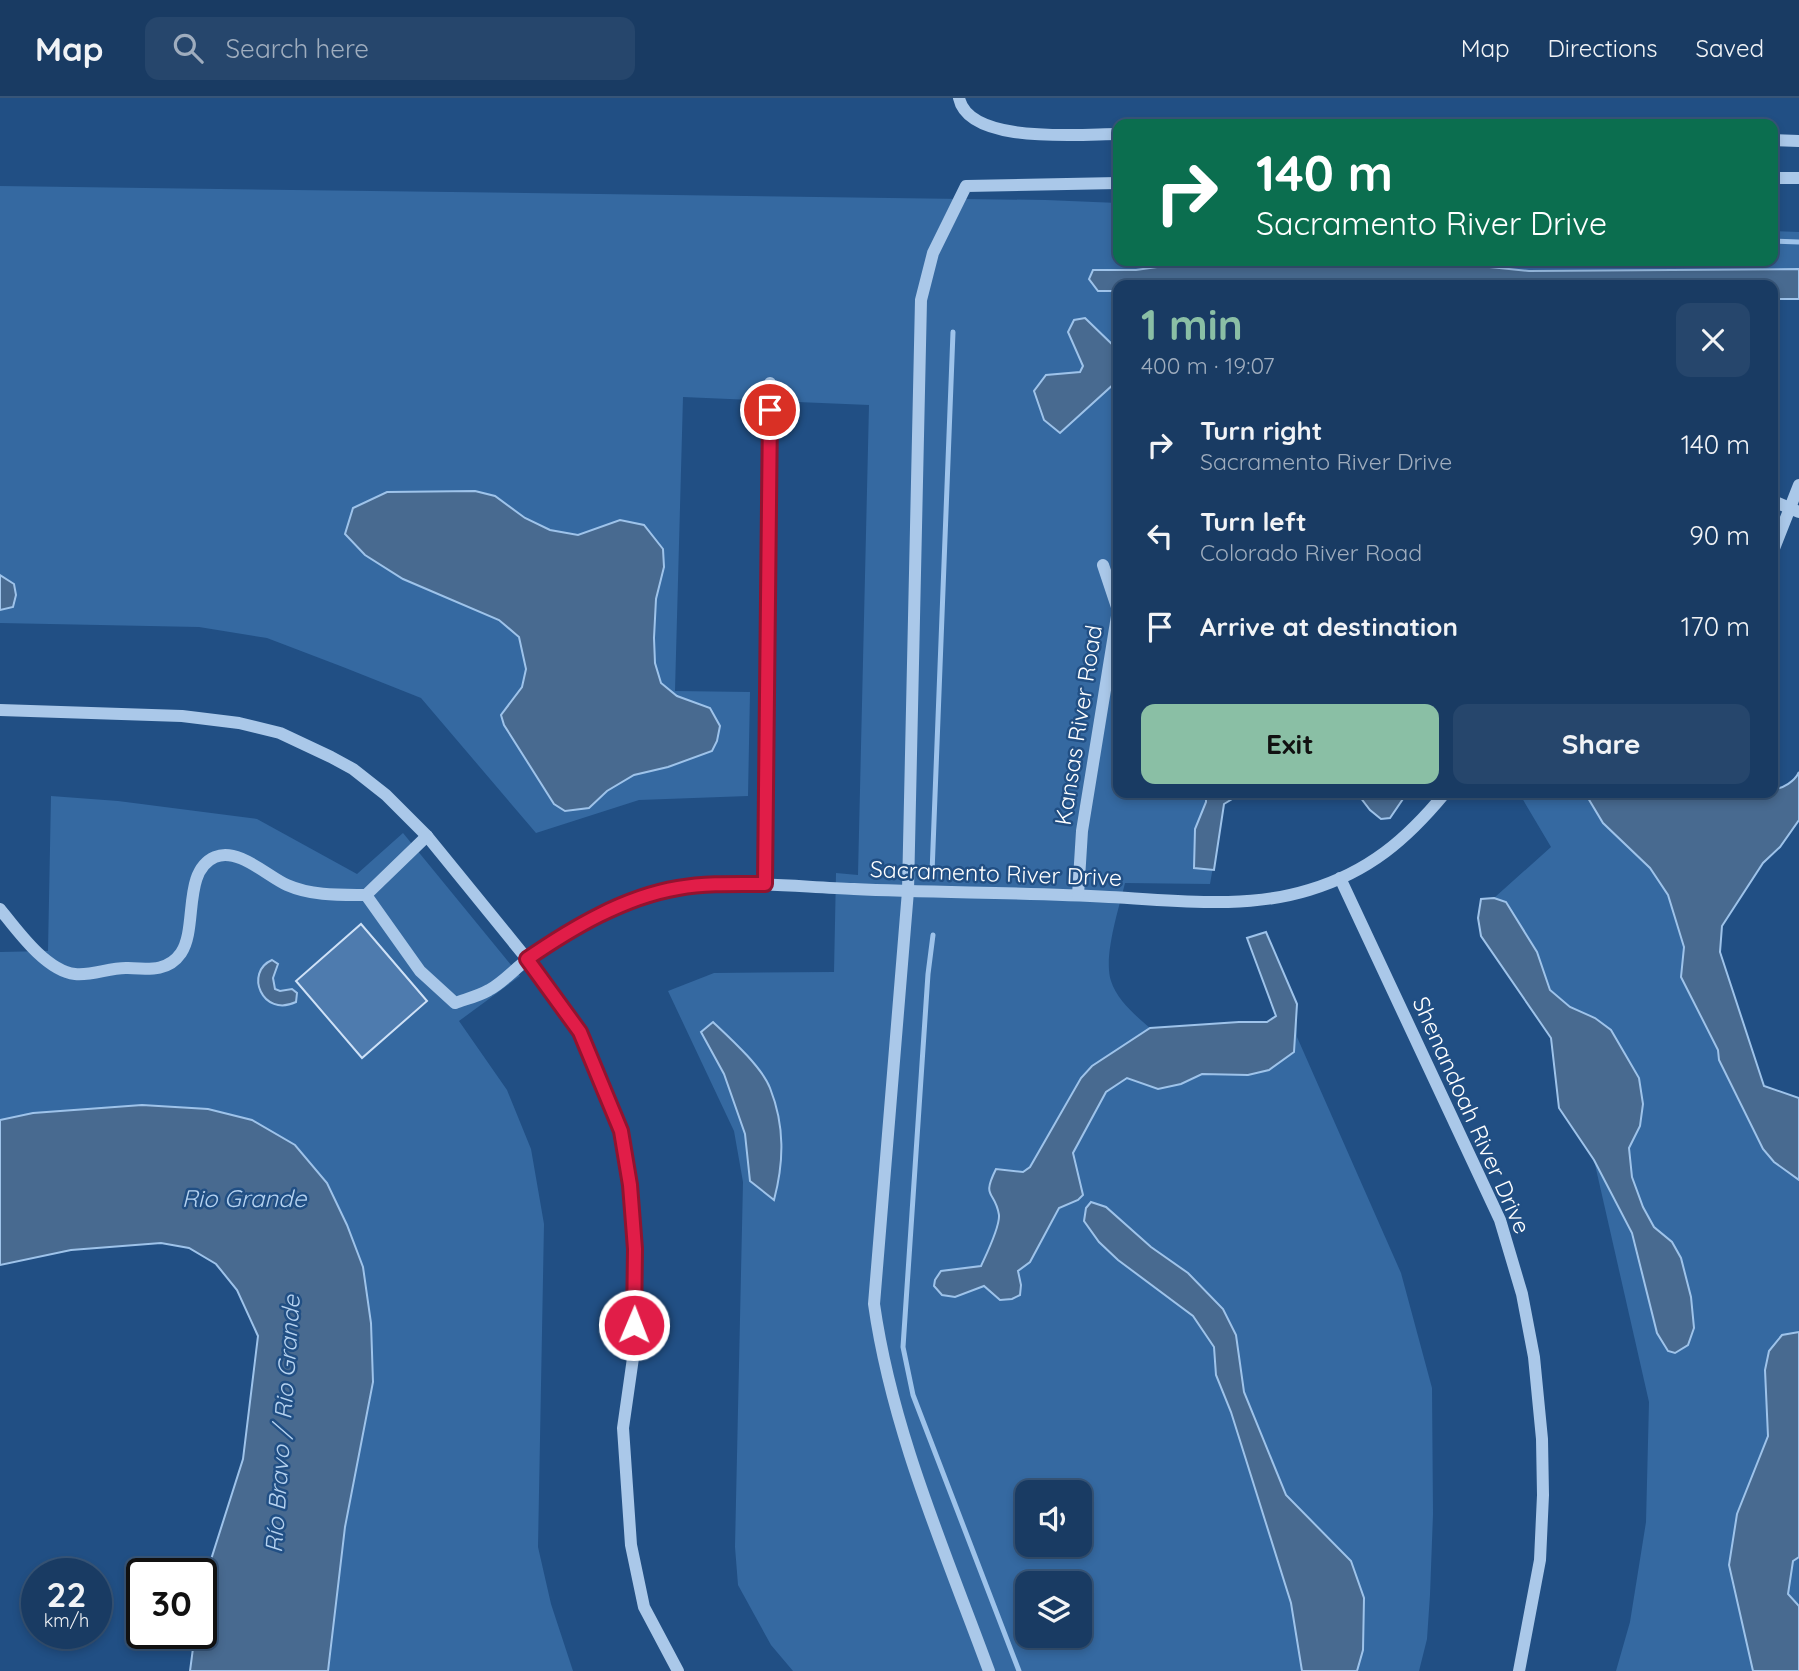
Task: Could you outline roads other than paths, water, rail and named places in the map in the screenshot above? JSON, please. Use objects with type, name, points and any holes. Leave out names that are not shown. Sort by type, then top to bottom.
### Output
[{"type":"street","points":[[959,98],[961,107],[978,123],[1010,133],[1113,134]]},
{"type":"street","points":[[1778,140],[1799,141]]},
{"type":"street","points":[[1778,178],[1799,178]]},
{"type":"street","points":[[989,1671],[897,1418],[880,1353],[874,1304],[908,891],[921,300],[933,253],[966,186],[1113,183]]},
{"type":"street","points":[[765,884],[770,383]]},
{"type":"street","points":[[1778,541],[1794,510],[1799,485]]},
{"type":"street","name":"Kansas River Road","points":[[1103,565],[1113,595]]},
{"type":"street","name":"Kansas River Road","points":[[1077,895],[1082,831],[1113,641]]},
{"type":"street","points":[[0,710],[182,716],[240,723],[280,733],[353,769],[386,796],[427,836],[527,959],[580,1032],[621,1131],[630,1185],[635,1249],[634,1351],[623,1428],[631,1545],[644,1607],[678,1671]]},
{"type":"street","name":"Sacramento River Drive","points":[[366,895],[420,971],[455,1003],[490,990],[552,942],[634,899],[678,888],[708,884],[765,884],[1223,903],[1278,898],[1311,890],[1370,862],[1403,839],[1440,798]]},
{"type":"street","points":[[0,909],[31,947],[51,963],[74,974],[116,968],[155,969],[168,965],[179,956],[186,945],[192,898],[200,868],[217,856],[229,855],[253,863],[285,884],[302,890],[321,894],[366,895],[427,836]]},
{"type":"street","name":"Shenandoah River Drive","points":[[1340,878],[1500,1220],[1522,1294],[1534,1357],[1542,1439],[1543,1495],[1540,1560],[1520,1671]]},
{"type":"water","points":[[1164,266],[1480,266],[1529,271],[1799,269],[1799,299],[1778,299],[1778,280],[1113,280],[1113,291],[1098,291],[1089,279],[1093,270],[1136,270]]},
{"type":"water","points":[[1085,318],[1113,345],[1113,385],[1060,433],[1044,420],[1034,391],[1046,375],[1080,372],[1083,366],[1068,332],[1074,320]]},
{"type":"water","points":[[475,491],[495,496],[525,518],[550,530],[578,535],[620,520],[644,525],[663,549],[664,567],[656,599],[654,638],[655,663],[661,683],[677,696],[710,708],[720,726],[712,751],[668,767],[634,775],[607,791],[589,808],[565,811],[554,804],[504,725],[501,715],[522,687],[526,669],[519,637],[499,620],[403,579],[365,555],[345,534],[353,508],[387,492]]},
{"type":"water","points":[[0,575],[14,584],[16,595],[13,607],[0,610]]},
{"type":"water","points":[[1799,772],[1799,820],[1780,847],[1763,863],[1722,926],[1720,952],[1764,1086],[1799,1098],[1799,1180],[1774,1162],[1763,1149],[1719,1060],[1718,1050],[1681,977],[1684,947],[1668,895],[1650,868],[1603,823],[1588,798],[1778,798],[1778,788],[1795,778]]},
{"type":"water","points":[[1206,798],[1234,798],[1224,804],[1214,870],[1194,868],[1195,829]]},
{"type":"water","points":[[1361,798],[1404,798],[1390,818],[1381,819]]},
{"type":"water","points":[[1494,898],[1506,902],[1537,952],[1550,990],[1570,1007],[1595,1018],[1611,1030],[1639,1078],[1643,1104],[1640,1126],[1629,1148],[1632,1177],[1654,1227],[1672,1242],[1681,1258],[1691,1297],[1694,1328],[1688,1345],[1675,1353],[1668,1351],[1657,1333],[1632,1233],[1594,1160],[1559,1108],[1551,1038],[1481,936],[1478,918],[1481,899]]},
{"type":"water","points":[[1266,932],[1297,1004],[1294,1052],[1269,1070],[1248,1075],[1202,1074],[1181,1084],[1158,1089],[1127,1078],[1106,1092],[1073,1153],[1083,1195],[1059,1208],[1030,1262],[1018,1271],[1020,1295],[1000,1300],[984,1286],[955,1297],[942,1295],[934,1286],[941,1271],[981,1266],[995,1234],[999,1215],[989,1190],[996,1169],[1023,1172],[1030,1167],[1081,1078],[1092,1066],[1150,1028],[1267,1022],[1276,1016],[1247,938]]},
{"type":"water","points":[[272,960],[278,964],[273,978],[275,989],[292,989],[297,993],[296,1002],[274,1004],[266,999],[261,991],[259,974]]},
{"type":"water","points":[[713,1022],[760,1071],[775,1102],[781,1158],[774,1200],[750,1181],[745,1134],[724,1074],[701,1032]]},
{"type":"water","name":"Rio Grande","points":[[142,1105],[208,1109],[252,1120],[295,1145],[327,1183],[363,1267],[371,1323],[373,1382],[345,1527],[328,1671],[190,1671],[193,1649],[217,1649],[217,1558],[212,1558],[243,1459],[258,1336],[237,1290],[216,1264],[189,1248],[161,1243],[71,1250],[0,1265],[0,1120],[33,1113]]},
{"type":"water","points":[[1091,1202],[1106,1207],[1151,1247],[1188,1273],[1223,1309],[1236,1335],[1244,1392],[1286,1495],[1351,1561],[1364,1598],[1363,1650],[1357,1671],[1302,1671],[1291,1603],[1231,1412],[1216,1375],[1214,1347],[1193,1316],[1118,1260],[1099,1242],[1084,1221],[1086,1208]]},
{"type":"water","points":[[1799,1332],[1799,1557],[1793,1561],[1788,1594],[1799,1606],[1799,1671],[1753,1671],[1729,1565],[1737,1514],[1768,1436],[1765,1370],[1769,1351],[1782,1335]]},
{"type":"waterway","points":[[1778,241],[1799,242]]},
{"type":"waterway","points":[[932,873],[953,332]]},
{"type":"waterway","points":[[933,935],[928,974],[903,1347],[913,1395],[1019,1671]]},
{"type":"water label","name":"Río Bravo / Rio Grande","points":[[282,1424]]}]
